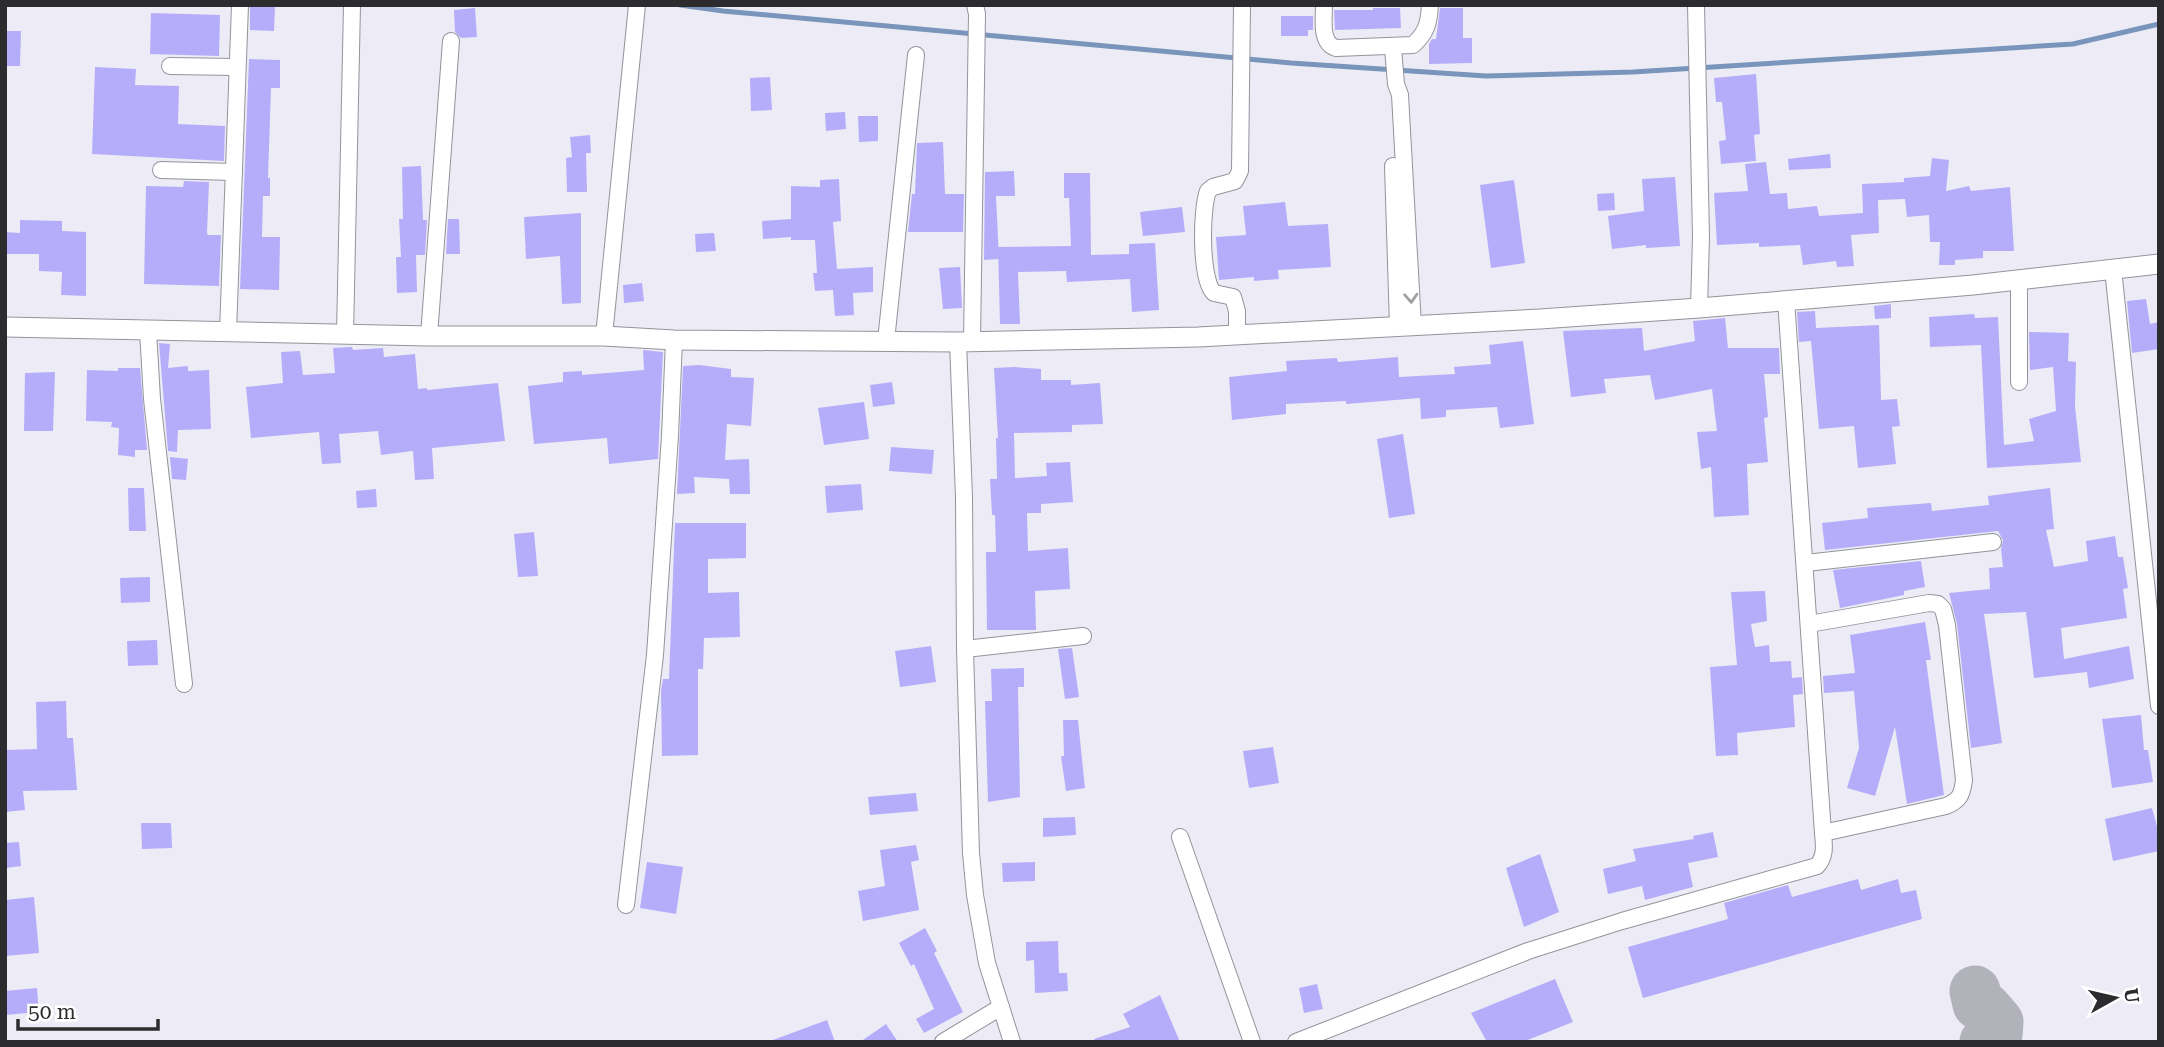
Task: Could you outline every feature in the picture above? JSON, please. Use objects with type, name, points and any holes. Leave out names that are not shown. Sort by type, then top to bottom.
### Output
[{"type":"street","points":[[228,332],[240,5]]},
{"type":"street","points":[[345,335],[352,5]]},
{"type":"street","points":[[604,337],[637,5]]},
{"type":"street","points":[[1237,335],[1237,311],[1233,297],[1214,293],[1207,283],[1204,223],[1208,191],[1235,181],[1240,171],[1242,5]]},
{"type":"street","points":[[1324,5],[1325,37],[1331,47],[1395,66]]},
{"type":"street","points":[[1395,66],[1425,33],[1430,19],[1430,5]]},
{"type":"street","points":[[1696,5],[1699,308]]},
{"type":"street","points":[[976,10],[965,342],[964,497],[971,853],[975,895],[987,962],[1012,1042]]},
{"type":"street","points":[[429,336],[450,41]]},
{"type":"street","points":[[887,341],[916,55]]},
{"type":"street","points":[[170,66],[237,67]]},
{"type":"street","points":[[1395,66],[1400,95],[1399,180],[1405,326]]},
{"type":"street","points":[[161,170],[234,172]]},
{"type":"street","points":[[5,327],[345,335],[965,342],[1237,335],[1699,308],[2159,264]]},
{"type":"street","points":[[2113,269],[2159,706]]},
{"type":"street","points":[[2019,279],[2019,382]]},
{"type":"street","points":[[1296,1042],[1528,951],[1622,921],[1817,866],[1824,858],[1786,300]]},
{"type":"street","points":[[148,331],[152,399],[184,684]]},
{"type":"street","points":[[626,905],[655,655],[674,340]]},
{"type":"street","points":[[1806,564],[1993,542]]},
{"type":"street","points":[[1809,624],[1929,603],[1938,604],[1943,609],[1964,780],[1962,795],[1958,801],[1946,806],[1823,833]]},
{"type":"street","points":[[965,649],[1083,636]]},
{"type":"street","points":[[1180,836],[1252,1042]]},
{"type":"street","points":[[943,1042],[1001,1007]]},
{"type":"building","points":[[250,7],[275,7],[274,31],[250,30]]},
{"type":"building","points":[[475,8],[477,37],[461,38],[455,32],[454,10]]},
{"type":"building","points":[[1400,8],[1401,28],[1335,30],[1334,10]]},
{"type":"building","points":[[1440,8],[1463,8],[1463,38],[1472,38],[1472,63],[1429,64],[1429,44],[1432,39],[1436,39]]},
{"type":"building","points":[[151,13],[220,15],[219,56],[150,54]]},
{"type":"building","points":[[1281,16],[1313,16],[1313,30],[1308,30],[1308,36],[1281,36]]},
{"type":"building","points":[[5,31],[21,31],[20,66],[5,66]]},
{"type":"building","points":[[249,59],[280,60],[280,88],[271,88],[268,178],[270,196],[263,196],[262,237],[280,237],[279,290],[240,289]]},
{"type":"building","points":[[95,67],[136,69],[135,85],[179,86],[178,124],[225,126],[224,161],[92,154]]},
{"type":"building","points":[[1756,74],[1760,134],[1754,135],[1756,161],[1721,164],[1719,141],[1726,140],[1722,102],[1716,102],[1714,78]]},
{"type":"building","points":[[770,77],[772,110],[751,111],[750,78]]},
{"type":"building","points":[[845,112],[846,129],[826,131],[825,113]]},
{"type":"building","points":[[858,116],[878,116],[878,141],[859,142]]},
{"type":"building","points":[[590,135],[591,153],[586,153],[587,192],[567,192],[566,158],[572,157],[570,137]]},
{"type":"building","points":[[943,142],[945,194],[964,194],[963,232],[908,232],[912,194],[915,194],[917,143]]},
{"type":"building","points":[[1830,154],[1831,168],[1789,170],[1788,159]]},
{"type":"building","points":[[1932,158],[1949,160],[1946,191],[1969,186],[1971,191],[2010,187],[2014,251],[1983,251],[1983,258],[1955,260],[1955,265],[1939,265],[1940,242],[1930,242],[1929,215],[1907,217],[1905,199],[1878,200],[1879,233],[1851,235],[1854,266],[1837,267],[1836,261],[1803,265],[1800,245],[1717,245],[1714,193],[1748,191],[1745,164],[1766,162],[1770,194],[1787,193],[1788,209],[1817,206],[1819,216],[1863,213],[1862,184],[1904,182],[1904,178],[1930,176]]},
{"type":"building","points":[[421,166],[423,220],[427,220],[425,255],[416,255],[417,292],[397,293],[396,257],[401,257],[399,219],[403,219],[402,167]]},
{"type":"building","points":[[1014,171],[1015,196],[996,196],[999,259],[984,260],[985,172]]},
{"type":"building","points":[[1064,173],[1090,173],[1091,255],[1129,254],[1129,244],[1155,243],[1159,310],[1132,312],[1130,279],[1067,282],[1066,271],[1018,272],[1020,324],[1000,324],[998,247],[1071,246],[1069,198],[1064,198]]},
{"type":"building","points":[[1675,177],[1680,246],[1646,248],[1646,245],[1612,249],[1608,216],[1644,211],[1642,179]]},
{"type":"building","points":[[839,179],[841,221],[833,222],[837,269],[873,267],[873,292],[853,293],[854,315],[835,316],[833,290],[815,291],[815,240],[791,240],[791,237],[763,239],[762,221],[791,219],[791,186],[820,187],[820,180]]},
{"type":"building","points":[[1514,180],[1525,263],[1491,268],[1480,185]]},
{"type":"building","points":[[184,181],[209,182],[207,233],[221,235],[219,286],[144,284],[146,186],[183,187]]},
{"type":"building","points":[[1614,193],[1615,210],[1598,211],[1597,194]]},
{"type":"building","points":[[1285,202],[1288,226],[1328,224],[1331,267],[1278,270],[1279,279],[1254,281],[1254,277],[1219,280],[1216,237],[1246,235],[1243,206]]},
{"type":"building","points":[[1182,207],[1185,232],[1143,236],[1140,212]]},
{"type":"building","points":[[581,213],[581,303],[562,304],[560,256],[526,259],[524,217]]},
{"type":"building","points":[[448,219],[459,219],[460,254],[446,254]]},
{"type":"building","points":[[20,220],[62,221],[62,231],[86,232],[86,296],[61,295],[62,272],[39,271],[39,254],[5,254],[5,232],[20,233]]},
{"type":"building","points":[[714,233],[716,251],[696,252],[695,234]]},
{"type":"building","points":[[960,267],[962,308],[943,309],[939,268]]},
{"type":"building","points":[[642,283],[644,301],[624,303],[623,285]]},
{"type":"building","points":[[2146,299],[2150,324],[2159,322],[2159,349],[2132,353],[2127,301]]},
{"type":"building","points":[[1891,304],[1891,318],[1875,319],[1874,306]]},
{"type":"building","points":[[1815,311],[1816,328],[1879,325],[1881,400],[1897,399],[1900,426],[1892,427],[1896,464],[1858,468],[1854,426],[1819,429],[1811,341],[1799,342],[1797,312]]},
{"type":"building","points":[[1974,314],[1975,318],[1998,317],[2004,445],[2034,441],[2029,419],[2056,411],[2053,367],[2030,370],[2029,332],[2069,333],[2068,361],[2076,362],[2075,406],[2081,462],[1987,468],[1981,345],[1930,347],[1929,317]]},
{"type":"building","points":[[1725,318],[1728,348],[1779,348],[1780,374],[1764,374],[1768,462],[1747,464],[1749,515],[1714,517],[1711,467],[1701,469],[1697,432],[1717,431],[1712,389],[1655,400],[1650,375],[1604,379],[1606,393],[1571,397],[1563,331],[1642,328],[1644,351],[1695,341],[1693,321]]},
{"type":"building","points":[[1523,341],[1534,424],[1500,428],[1497,407],[1446,410],[1446,417],[1421,419],[1420,398],[1346,404],[1346,401],[1286,404],[1286,414],[1232,420],[1229,377],[1287,371],[1286,361],[1337,358],[1338,362],[1398,357],[1399,377],[1455,374],[1454,367],[1491,364],[1489,345]]},
{"type":"building","points":[[159,343],[170,344],[168,368],[188,366],[188,371],[209,370],[211,429],[178,430],[177,452],[168,451]]},
{"type":"building","points":[[352,347],[353,350],[383,348],[384,357],[415,354],[418,389],[498,383],[505,441],[432,448],[434,479],[415,480],[413,451],[381,455],[378,431],[339,434],[341,463],[322,464],[319,432],[251,438],[246,387],[283,383],[281,352],[300,351],[303,375],[335,373],[333,348]]},
{"type":"building","points":[[643,350],[663,352],[658,459],[609,464],[607,438],[534,444],[528,386],[563,382],[563,372],[582,371],[582,375],[644,370]]},
{"type":"building","points":[[683,366],[731,369],[731,377],[754,378],[751,426],[727,424],[725,460],[749,459],[750,494],[730,494],[729,479],[694,477],[695,493],[677,494]]},
{"type":"building","points":[[118,368],[140,368],[147,450],[135,450],[135,457],[118,455],[119,428],[111,427],[112,422],[86,421],[87,370],[118,371]]},
{"type":"building","points":[[994,368],[1041,369],[1041,380],[1071,380],[1071,385],[1100,383],[1103,424],[1072,425],[1072,432],[1014,433],[1015,478],[1047,476],[1046,463],[1070,462],[1073,502],[1041,504],[1041,513],[1027,513],[1028,551],[1068,548],[1070,589],[1035,591],[1036,630],[987,630],[986,552],[996,552],[990,479],[997,479],[998,438]]},
{"type":"building","points":[[55,372],[53,431],[24,431],[25,373]]},
{"type":"building","points":[[892,382],[895,404],[873,407],[870,385]]},
{"type":"building","points":[[864,402],[869,439],[824,445],[818,408]]},
{"type":"building","points":[[1403,434],[1415,514],[1389,518],[1377,439]]},
{"type":"building","points":[[891,447],[934,450],[932,474],[889,471]]},
{"type":"building","points":[[170,457],[188,459],[186,480],[172,479]]},
{"type":"building","points":[[861,484],[863,510],[827,513],[825,486]]},
{"type":"building","points":[[128,488],[144,488],[146,531],[129,531]]},
{"type":"building","points":[[2050,488],[2054,529],[2046,530],[2054,567],[2088,561],[2086,541],[2115,536],[2118,557],[2123,557],[2128,588],[2123,589],[2127,618],[2061,628],[2064,659],[2129,646],[2134,679],[2089,688],[2087,672],[2034,678],[2026,612],[1984,614],[2002,743],[1971,748],[1957,624],[1949,593],[1990,589],[1989,568],[2003,567],[2003,540],[1998,531],[1825,550],[1822,523],[1868,518],[1867,508],[1931,503],[1932,511],[1989,505],[1988,496]]},
{"type":"building","points":[[376,489],[377,507],[357,508],[356,491]]},
{"type":"building","points":[[675,523],[746,523],[746,558],[708,559],[708,593],[739,592],[740,637],[704,638],[703,669],[698,669],[698,755],[662,756],[661,691],[663,679],[669,679]]},
{"type":"building","points":[[534,532],[538,576],[518,577],[514,534]]},
{"type":"building","points":[[1921,561],[1925,587],[1904,591],[1904,595],[1840,608],[1833,570]]},
{"type":"building","points":[[150,577],[150,602],[121,603],[120,578]]},
{"type":"building","points":[[1765,591],[1767,621],[1751,624],[1755,647],[1769,645],[1770,662],[1791,661],[1792,678],[1802,677],[1803,694],[1793,695],[1795,727],[1737,733],[1738,755],[1716,756],[1710,667],[1737,665],[1731,592]]},
{"type":"building","points":[[1925,622],[1931,660],[1926,660],[1944,795],[1907,804],[1895,727],[1875,796],[1847,788],[1859,748],[1854,691],[1824,693],[1823,676],[1855,673],[1850,635]]},
{"type":"building","points":[[157,640],[158,665],[128,666],[127,641]]},
{"type":"building","points":[[931,646],[936,682],[900,687],[895,651]]},
{"type":"building","points":[[1072,648],[1079,697],[1065,699],[1058,649]]},
{"type":"building","points":[[1024,668],[1024,687],[1018,687],[1020,797],[988,802],[985,701],[992,701],[991,669]]},
{"type":"building","points":[[66,701],[67,738],[73,738],[77,790],[23,791],[25,810],[5,812],[5,750],[37,749],[36,702]]},
{"type":"building","points":[[2141,715],[2144,750],[2148,750],[2153,782],[2112,788],[2102,719]]},
{"type":"building","points":[[1063,720],[1078,720],[1085,788],[1066,791],[1061,756],[1064,756]]},
{"type":"building","points":[[1273,747],[1279,783],[1249,788],[1243,751]]},
{"type":"building","points":[[916,793],[918,811],[870,815],[868,797]]},
{"type":"building","points":[[2152,808],[2159,834],[2159,851],[2113,861],[2105,819]]},
{"type":"building","points":[[1075,817],[1076,835],[1043,837],[1043,818]]},
{"type":"building","points":[[141,823],[171,823],[172,848],[142,849]]},
{"type":"building","points":[[1713,832],[1718,857],[1688,863],[1693,887],[1645,900],[1642,886],[1608,894],[1603,869],[1636,861],[1633,849],[1694,839],[1693,836]]},
{"type":"building","points":[[19,842],[21,866],[5,868],[5,843]]},
{"type":"building","points":[[916,845],[919,860],[911,862],[919,910],[863,921],[858,891],[885,886],[880,850]]},
{"type":"building","points":[[1540,854],[1559,912],[1524,927],[1506,868]]},
{"type":"building","points":[[647,862],[683,867],[676,914],[640,908]]},
{"type":"building","points":[[1035,862],[1035,881],[1003,882],[1002,863]]},
{"type":"building","points":[[1858,879],[1861,890],[1898,879],[1901,893],[1916,890],[1922,919],[1643,998],[1628,947],[1728,919],[1724,903],[1788,885],[1792,897]]},
{"type":"building","points":[[34,897],[39,953],[5,956],[5,900]]},
{"type":"building","points":[[925,928],[937,951],[934,953],[963,1012],[924,1033],[916,1019],[934,1009],[914,964],[911,966],[899,943]]},
{"type":"building","points":[[1058,941],[1059,973],[1067,973],[1068,991],[1035,993],[1034,960],[1026,961],[1026,942]]},
{"type":"building","points":[[1555,979],[1573,1022],[1523,1042],[1487,1042],[1471,1013]]},
{"type":"building","points":[[1317,984],[1323,1009],[1304,1013],[1299,988]]},
{"type":"building","points":[[37,988],[39,1012],[5,1015],[5,991]]},
{"type":"building","points":[[1160,995],[1180,1042],[1095,1042],[1094,1039],[1130,1027],[1123,1014]]},
{"type":"building","points":[[827,1020],[835,1042],[773,1042],[773,1040]]},
{"type":"building","points":[[886,1024],[898,1042],[860,1042]]},
{"type":"waterway","points":[[680,5],[1291,63],[1486,76],[1633,72],[2073,44],[2159,24]]},
{"type":"taxiway","points":[[1975,991],[1978,1004],[1986,1008],[1998,1022],[1997,1035],[1985,1042]]}]
